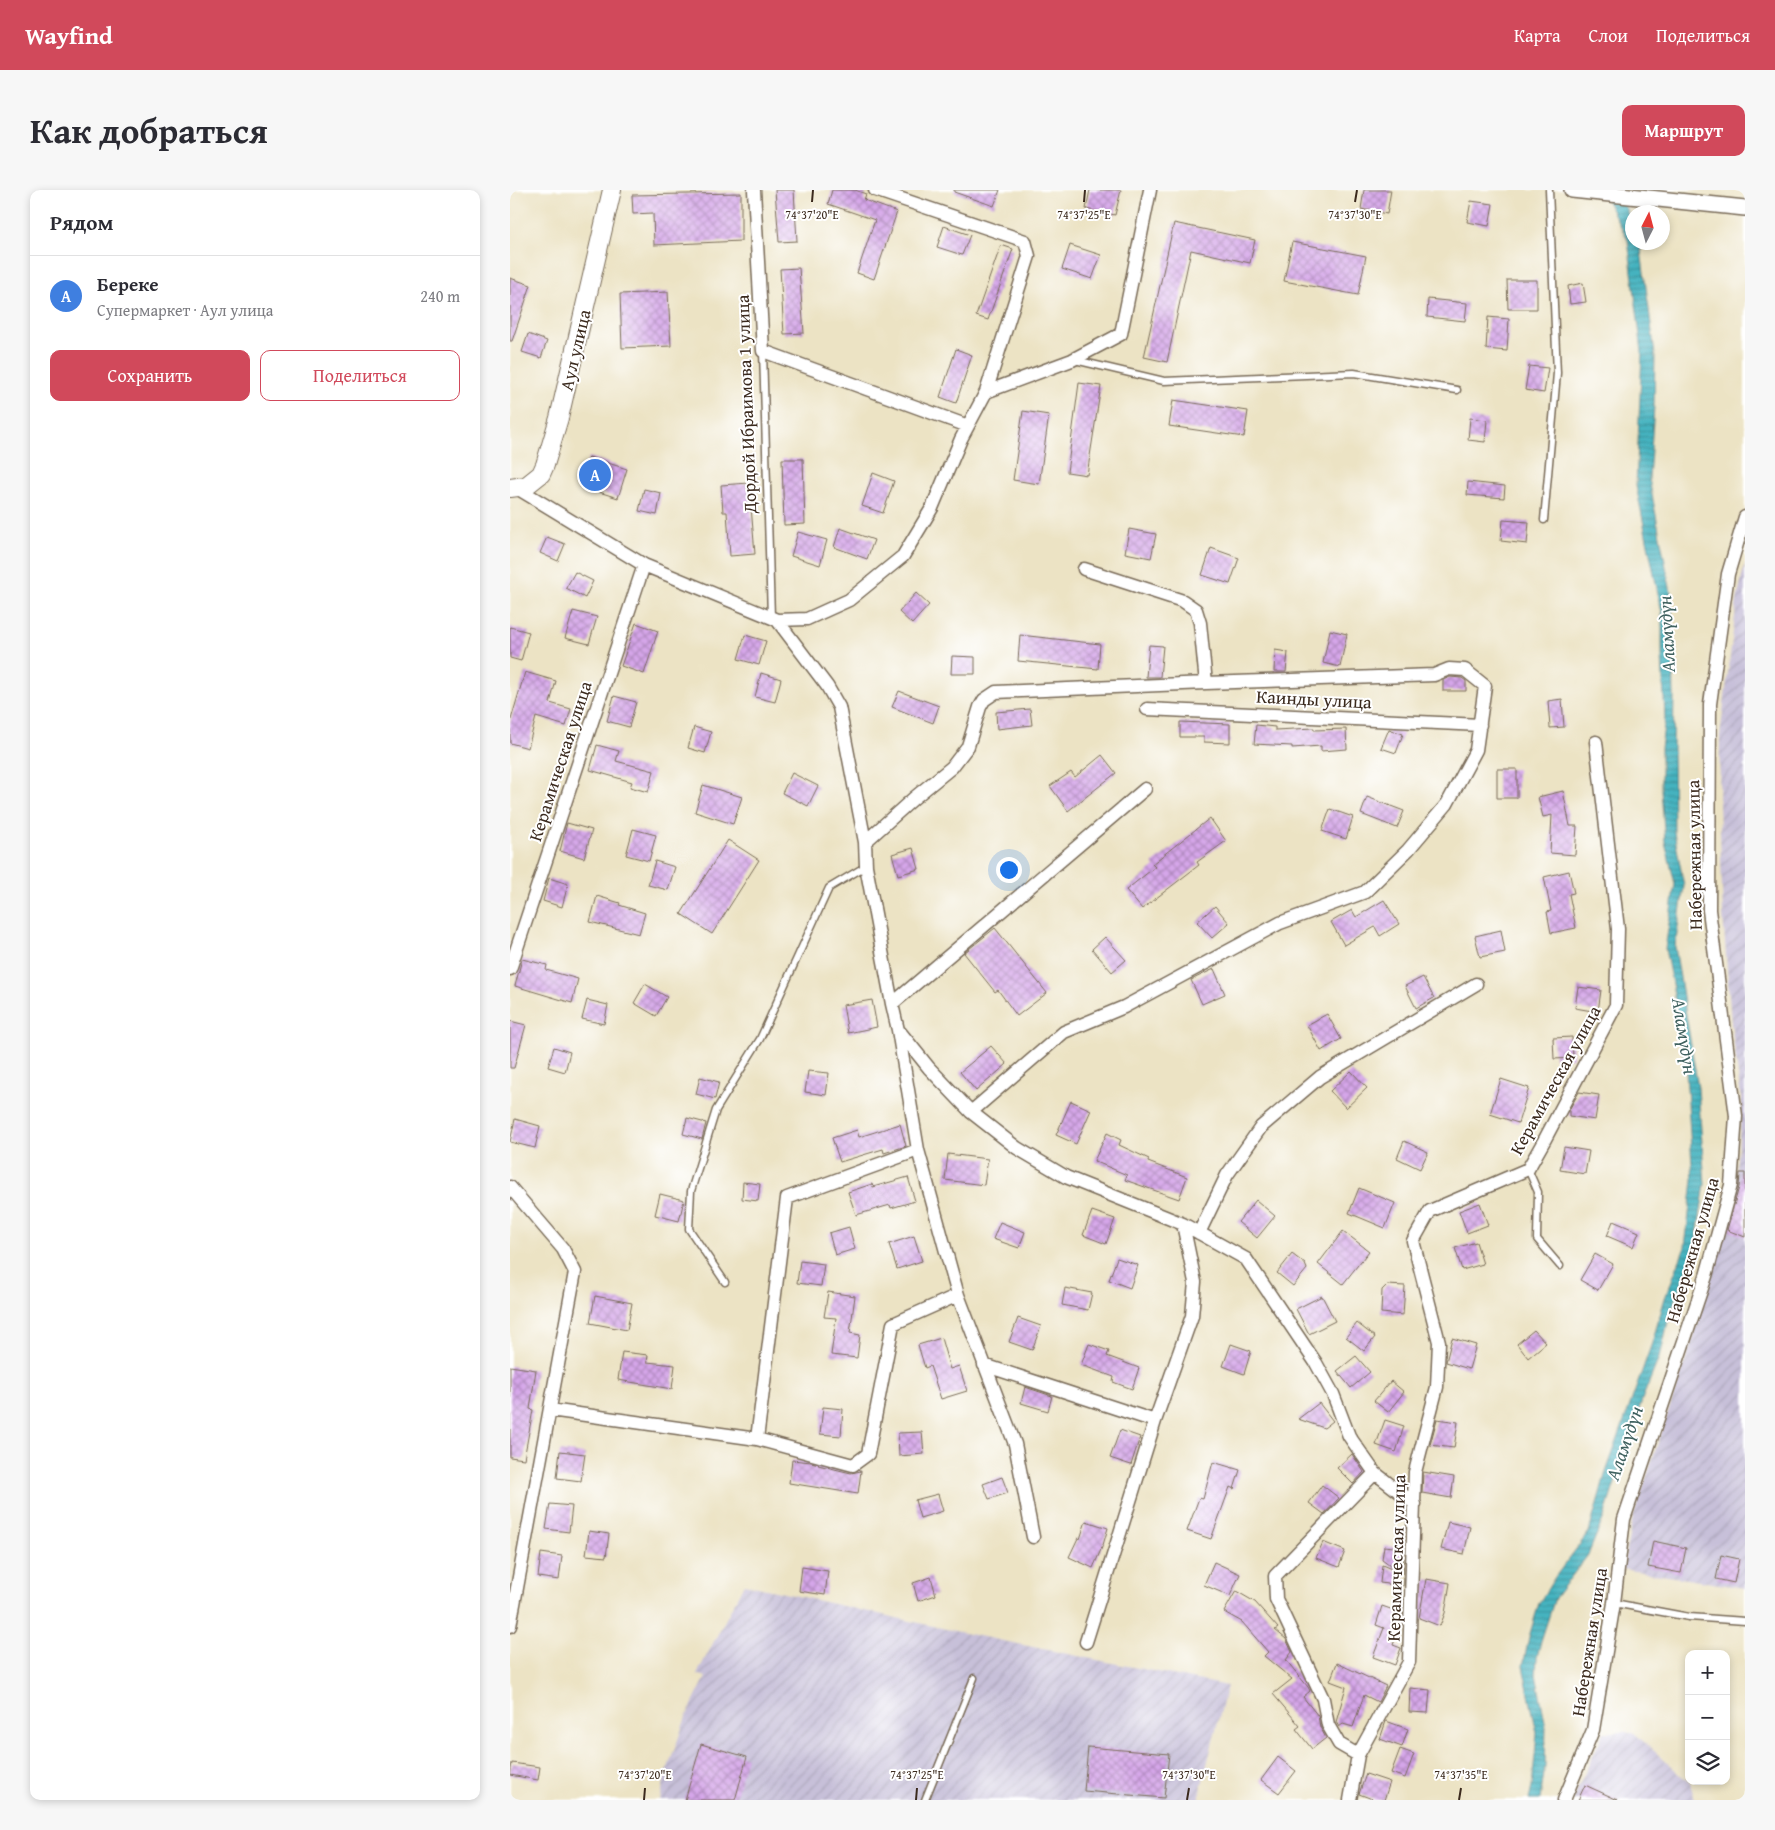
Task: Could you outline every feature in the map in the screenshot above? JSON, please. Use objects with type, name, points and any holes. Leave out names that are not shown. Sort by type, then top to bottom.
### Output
[{"type":"main road","name":"Аул улица","points":[[513,488],[526,486],[534,481],[541,474],[545,465],[559,418],[612,190]]},
{"type":"street","name":"Дордой Ибраимова 1 улица","points":[[754,190],[764,351]]},
{"type":"street","points":[[513,488],[644,565],[774,619],[807,619],[849,600],[903,556],[932,508],[968,426],[986,392],[1029,256],[1025,241],[875,190]]},
{"type":"street","points":[[986,392],[1072,360],[1121,334],[1150,190]]},
{"type":"street","points":[[1572,190],[1654,198],[1689,196],[1745,208]]},
{"type":"street","points":[[764,351],[968,426]]},
{"type":"street","name":"Набережная улица","points":[[1564,1800],[1593,1730],[1614,1603],[1624,1519],[1706,1276],[1731,1185],[1736,1116],[1709,910],[1710,704],[1728,574],[1745,517]]},
{"type":"street","name":"Керамическая улица","points":[[510,969],[644,565]]},
{"type":"street","points":[[1084,569],[1183,600],[1196,610],[1200,622],[1206,683]]},
{"type":"street","points":[[774,619],[827,686],[839,707],[865,842],[866,866],[898,1030],[918,1150],[958,1295],[1015,1444],[1033,1537]]},
{"type":"street","points":[[865,842],[952,767],[968,746],[984,700],[996,692],[1434,675],[1449,670],[1465,670],[1485,686],[1476,750],[1447,804],[1408,850],[1364,892],[1280,923],[1124,1007],[1064,1032],[972,1112]]},
{"type":"street","name":"Каинды улица","points":[[1147,709],[1480,725]]},
{"type":"street","name":"Керамическая улица","points":[[1350,1800],[1358,1755],[1409,1662],[1415,1472],[1437,1387],[1439,1342],[1413,1241],[1430,1211],[1528,1169],[1616,1005],[1618,929],[1596,742]]},
{"type":"street","points":[[892,1004],[1144,789]]},
{"type":"street","points":[[1199,1233],[1227,1175],[1261,1127],[1320,1077],[1476,984]]},
{"type":"street","points":[[898,1030],[929,1068],[972,1112],[1017,1148],[1066,1177],[1184,1224],[1246,1259],[1316,1363],[1333,1394],[1349,1436],[1375,1473],[1415,1504]]},
{"type":"street","points":[[757,1439],[787,1198],[918,1150]]},
{"type":"street","points":[[510,1187],[563,1249],[575,1272],[510,1626]]},
{"type":"street","points":[[1086,1642],[1155,1421],[1192,1316],[1195,1282],[1184,1224]]},
{"type":"street","points":[[550,1410],[757,1439],[854,1466],[868,1454],[893,1324],[958,1295]]},
{"type":"street","points":[[984,1365],[1155,1421]]},
{"type":"street","points":[[1358,1755],[1339,1744],[1328,1725],[1323,1698],[1276,1599],[1275,1576],[1375,1473]]},
{"type":"lane","points":[[1544,520],[1557,373],[1549,190]]},
{"type":"lane","name":"Дордой Ибраимова 1 улица","points":[[764,351],[774,619]]},
{"type":"lane","points":[[1072,360],[1164,381],[1354,373],[1457,390]]},
{"type":"lane","points":[[724,1282],[689,1229],[691,1192],[716,1110],[760,1039],[829,888],[866,866]]},
{"type":"lane","points":[[1528,1169],[1538,1192],[1537,1239],[1560,1266]]},
{"type":"lane","points":[[1614,1603],[1689,1617],[1745,1621]]},
{"type":"lane","points":[[925,1800],[974,1678]]},
{"type":"shaded area","points":[[1745,563],[1745,1588],[1622,1569],[1633,1517],[1698,1323],[1723,1234],[1735,1181],[1742,1105],[1731,1023],[1723,915],[1719,804],[1720,736],[1737,600]]},
{"type":"shaded area","points":[[744,1584],[964,1633],[1227,1686],[1198,1800],[660,1800],[665,1776],[686,1717],[706,1677],[697,1674]]},
{"type":"shaded area","points":[[1604,1732],[1633,1732],[1685,1779],[1685,1785],[1691,1785],[1695,1800],[1572,1800]]},
{"type":"water","points":[[1601,190],[1618,190],[1625,207],[1625,234]]},
{"type":"water","name":"Аламүдүн","points":[[1629,250],[1641,250],[1655,354],[1649,479],[1672,598],[1674,832],[1684,886],[1675,947],[1698,1088],[1705,1184],[1695,1248],[1669,1317],[1661,1353],[1643,1397],[1604,1517],[1588,1555],[1555,1598],[1541,1641],[1537,1657],[1536,1674],[1546,1727],[1545,1767],[1540,1800],[1529,1800],[1537,1733],[1523,1666],[1529,1637],[1539,1603],[1555,1577],[1589,1532],[1605,1475],[1652,1343],[1665,1298],[1685,1247],[1693,1180],[1686,1072],[1665,949],[1675,884],[1665,842],[1661,790],[1661,748],[1665,718],[1662,613],[1636,486],[1642,352]]},
{"type":"building","points":[[775,190],[794,190],[797,241],[779,242]]},
{"type":"building","points":[[832,190],[855,190],[866,194],[864,200],[897,212],[874,279],[857,273],[875,220],[828,204]]},
{"type":"building","points":[[954,190],[1000,190],[994,206],[954,192]]},
{"type":"building","points":[[1090,190],[1121,190],[1115,215],[1086,209]]},
{"type":"building","points":[[1364,190],[1391,190],[1387,214],[1361,209]]},
{"type":"building","points":[[741,193],[741,241],[654,245],[653,213],[633,214],[632,195]]},
{"type":"building","points":[[1471,201],[1493,204],[1489,226],[1467,222]]},
{"type":"building","points":[[1174,223],[1255,240],[1250,263],[1191,250],[1167,362],[1144,357]]},
{"type":"building","points":[[944,226],[970,235],[962,255],[937,247]]},
{"type":"building","points":[[1292,242],[1366,256],[1358,295],[1284,281]]},
{"type":"building","points":[[1001,245],[1013,249],[988,320],[976,316]]},
{"type":"building","points":[[1070,245],[1101,255],[1092,279],[1062,269]]},
{"type":"building","points":[[799,268],[804,333],[784,334],[780,269]]},
{"type":"building","points":[[510,278],[531,285],[512,341],[510,341]]},
{"type":"building","points":[[1507,280],[1537,280],[1537,309],[1508,309]]},
{"type":"building","points":[[1583,283],[1586,302],[1570,304],[1568,286]]},
{"type":"building","points":[[668,292],[671,346],[622,348],[620,294]]},
{"type":"building","points":[[1428,299],[1467,303],[1465,321],[1427,317]]},
{"type":"building","points":[[1488,317],[1509,319],[1507,351],[1486,349]]},
{"type":"building","points":[[528,334],[547,341],[541,358],[522,352]]},
{"type":"building","points":[[956,349],[972,355],[956,403],[940,397]]},
{"type":"building","points":[[1529,366],[1548,368],[1544,393],[1525,390]]},
{"type":"building","points":[[1079,383],[1101,386],[1087,475],[1067,472]]},
{"type":"building","points":[[1173,400],[1248,411],[1244,437],[1169,426]]},
{"type":"building","points":[[1023,411],[1049,415],[1039,484],[1013,480]]},
{"type":"building","points":[[1470,418],[1487,420],[1485,442],[1468,440]]},
{"type":"building","points":[[589,457],[627,469],[618,498],[580,486]]},
{"type":"building","points":[[782,459],[803,459],[805,524],[784,525]]},
{"type":"building","points":[[873,473],[894,481],[883,513],[862,506]]},
{"type":"building","points":[[1468,482],[1505,486],[1504,498],[1467,495]]},
{"type":"building","points":[[749,483],[755,554],[730,556],[727,512],[723,512],[721,485]]},
{"type":"building","points":[[644,489],[661,493],[657,515],[639,511]]},
{"type":"building","points":[[1503,520],[1529,522],[1527,544],[1501,541]]},
{"type":"building","points":[[840,528],[874,540],[867,559],[834,547]]},
{"type":"building","points":[[1129,529],[1156,534],[1151,558],[1125,553]]},
{"type":"building","points":[[798,532],[827,540],[820,565],[791,556]]},
{"type":"building","points":[[547,537],[565,544],[558,561],[540,553]]},
{"type":"building","points":[[1211,548],[1239,558],[1230,584],[1202,575]]},
{"type":"building","points":[[575,572],[593,581],[585,598],[566,588]]},
{"type":"building","points":[[916,593],[929,605],[912,624],[899,612]]},
{"type":"building","points":[[573,611],[597,617],[589,644],[565,638]]},
{"type":"building","points":[[636,623],[658,631],[644,674],[621,666]]},
{"type":"building","points":[[510,627],[529,632],[521,661],[510,658]]},
{"type":"building","points":[[1330,630],[1347,634],[1340,667],[1323,663]]},
{"type":"building","points":[[745,635],[766,641],[759,665],[738,659]]},
{"type":"building","points":[[1020,635],[1100,644],[1098,669],[1018,661]]},
{"type":"building","points":[[1149,645],[1163,646],[1160,677],[1146,677]]},
{"type":"building","points":[[1275,650],[1288,652],[1286,672],[1274,672]]},
{"type":"building","points":[[952,656],[975,657],[975,674],[951,674]]},
{"type":"building","points":[[525,672],[556,681],[550,703],[571,709],[566,726],[536,717],[528,748],[510,743],[510,723]]},
{"type":"building","points":[[761,673],[781,679],[775,702],[755,697]]},
{"type":"building","points":[[1450,677],[1462,678],[1466,681],[1466,691],[1443,691],[1443,680]]},
{"type":"building","points":[[899,691],[939,706],[933,723],[892,707]]},
{"type":"building","points":[[614,696],[636,702],[629,727],[607,721]]},
{"type":"building","points":[[1562,699],[1564,727],[1550,728],[1548,701]]},
{"type":"building","points":[[1030,709],[1032,725],[997,729],[996,712]]},
{"type":"building","points":[[1180,722],[1230,724],[1230,743],[1204,742],[1204,737],[1180,737]]},
{"type":"building","points":[[1256,725],[1275,727],[1275,730],[1346,729],[1347,749],[1321,751],[1321,746],[1292,748],[1292,746],[1254,744]]},
{"type":"building","points":[[694,727],[711,732],[705,753],[688,748]]},
{"type":"building","points":[[1389,729],[1403,734],[1396,753],[1381,748]]},
{"type":"building","points":[[597,745],[619,751],[616,761],[654,771],[648,792],[630,787],[632,782],[590,770]]},
{"type":"building","points":[[1102,755],[1116,773],[1068,811],[1050,786],[1071,772],[1075,777]]},
{"type":"building","points":[[1497,769],[1517,769],[1517,798],[1497,798]]},
{"type":"building","points":[[792,773],[818,786],[808,806],[782,793]]},
{"type":"building","points":[[703,785],[742,797],[733,824],[695,812]]},
{"type":"building","points":[[1563,791],[1570,826],[1577,826],[1575,855],[1550,853],[1552,815],[1543,817],[1538,797]]},
{"type":"building","points":[[1367,797],[1404,811],[1397,828],[1361,814]]},
{"type":"building","points":[[1330,809],[1353,817],[1346,839],[1322,831]]},
{"type":"building","points":[[1210,818],[1226,841],[1197,862],[1199,865],[1142,909],[1126,890],[1155,867],[1152,864]]},
{"type":"building","points":[[567,823],[592,830],[584,858],[560,851]]},
{"type":"building","points":[[633,829],[656,835],[649,861],[626,855]]},
{"type":"building","points":[[728,840],[759,860],[712,934],[681,914]]},
{"type":"building","points":[[913,848],[919,869],[898,875],[892,854]]},
{"type":"building","points":[[655,861],[675,867],[668,890],[648,885]]},
{"type":"building","points":[[1569,871],[1574,893],[1569,894],[1576,928],[1551,933],[1547,912],[1551,911],[1544,877]]},
{"type":"building","points":[[549,878],[568,884],[562,907],[543,901]]},
{"type":"building","points":[[597,896],[645,913],[639,934],[590,922]]},
{"type":"building","points":[[1384,900],[1399,924],[1380,936],[1375,927],[1344,945],[1331,922],[1352,910],[1356,917]]},
{"type":"building","points":[[1215,906],[1229,923],[1212,938],[1197,922]]},
{"type":"building","points":[[995,928],[1047,993],[1017,1016],[998,990],[995,992],[964,953]]},
{"type":"building","points":[[1501,930],[1505,952],[1480,957],[1475,936]]},
{"type":"building","points":[[1105,937],[1126,960],[1112,972],[1092,949]]},
{"type":"building","points":[[522,959],[547,965],[546,970],[578,979],[572,1003],[515,986]]},
{"type":"building","points":[[1214,969],[1225,994],[1202,1004],[1191,980]]},
{"type":"building","points":[[1423,977],[1434,998],[1416,1008],[1405,986]]},
{"type":"building","points":[[645,984],[667,997],[656,1016],[634,1003]]},
{"type":"building","points":[[1578,987],[1601,990],[1598,1012],[1575,1008]]},
{"type":"building","points":[[587,1000],[608,1005],[604,1024],[582,1019]]},
{"type":"building","points":[[872,1000],[877,1027],[848,1033],[843,1005]]},
{"type":"building","points":[[1327,1014],[1341,1039],[1321,1051],[1307,1025]]},
{"type":"building","points":[[510,1021],[526,1025],[514,1068],[510,1068]]},
{"type":"building","points":[[1572,1037],[1573,1058],[1554,1059],[1553,1038]]},
{"type":"building","points":[[991,1046],[1007,1064],[976,1091],[960,1072]]},
{"type":"building","points":[[554,1047],[570,1052],[565,1072],[548,1067]]},
{"type":"building","points":[[808,1071],[829,1073],[826,1095],[805,1092]]},
{"type":"building","points":[[1351,1071],[1367,1088],[1346,1108],[1330,1091]]},
{"type":"building","points":[[700,1077],[719,1082],[715,1099],[696,1094]]},
{"type":"building","points":[[1501,1079],[1529,1088],[1518,1123],[1490,1114]]},
{"type":"building","points":[[1579,1092],[1599,1095],[1595,1120],[1569,1116],[1569,1110]]},
{"type":"building","points":[[1071,1101],[1091,1110],[1076,1144],[1056,1135]]},
{"type":"building","points":[[687,1118],[706,1123],[702,1139],[683,1134]]},
{"type":"building","points":[[515,1119],[540,1126],[535,1148],[510,1142]]},
{"type":"building","points":[[900,1124],[906,1146],[884,1153],[883,1149],[840,1162],[832,1138],[857,1130],[859,1137]]},
{"type":"building","points":[[1107,1133],[1121,1140],[1119,1145],[1149,1159],[1148,1162],[1187,1177],[1179,1199],[1125,1180],[1127,1175],[1094,1161]]},
{"type":"building","points":[[1404,1141],[1428,1152],[1420,1169],[1397,1158]]},
{"type":"building","points":[[1564,1147],[1589,1151],[1585,1174],[1560,1170]]},
{"type":"building","points":[[948,1154],[988,1159],[984,1185],[945,1180]]},
{"type":"building","points":[[1740,1173],[1745,1173],[1745,1237],[1727,1230],[1739,1187]]},
{"type":"building","points":[[908,1177],[915,1201],[891,1208],[890,1205],[856,1215],[848,1192],[872,1184],[873,1187]]},
{"type":"building","points":[[743,1182],[760,1184],[758,1201],[742,1199]]},
{"type":"building","points":[[1359,1188],[1395,1203],[1385,1228],[1349,1213]]},
{"type":"building","points":[[660,1194],[684,1200],[679,1221],[655,1215]]},
{"type":"building","points":[[1256,1200],[1275,1216],[1257,1238],[1238,1222]]},
{"type":"building","points":[[1480,1203],[1488,1225],[1467,1233],[1459,1211]]},
{"type":"building","points":[[1092,1211],[1115,1219],[1106,1244],[1083,1235]]},
{"type":"building","points":[[1613,1221],[1639,1232],[1633,1247],[1607,1236]]},
{"type":"building","points":[[1000,1222],[1025,1232],[1019,1248],[993,1239]]},
{"type":"building","points":[[849,1227],[855,1249],[835,1255],[829,1233]]},
{"type":"building","points":[[1343,1231],[1369,1251],[1343,1284],[1318,1264]]},
{"type":"building","points":[[914,1236],[922,1261],[897,1269],[889,1244]]},
{"type":"building","points":[[1476,1242],[1483,1264],[1462,1270],[1455,1248]]},
{"type":"building","points":[[1292,1254],[1305,1264],[1307,1269],[1293,1286],[1277,1273]]},
{"type":"building","points":[[1595,1254],[1613,1264],[1598,1290],[1580,1280]]},
{"type":"building","points":[[1117,1258],[1138,1265],[1130,1288],[1109,1280]]},
{"type":"building","points":[[800,1261],[824,1264],[821,1286],[797,1283]]},
{"type":"building","points":[[1387,1285],[1405,1286],[1403,1315],[1381,1313],[1382,1290]]},
{"type":"building","points":[[1065,1288],[1092,1293],[1088,1310],[1062,1305]]},
{"type":"building","points":[[828,1292],[855,1296],[850,1333],[860,1335],[857,1358],[831,1355],[836,1318],[824,1317]]},
{"type":"building","points":[[595,1296],[632,1303],[627,1330],[590,1323]]},
{"type":"building","points":[[1322,1296],[1335,1321],[1309,1334],[1296,1309]]},
{"type":"building","points":[[1018,1318],[1041,1326],[1032,1350],[1009,1342]]},
{"type":"building","points":[[1357,1323],[1375,1337],[1364,1351],[1346,1337]]},
{"type":"building","points":[[1534,1330],[1546,1343],[1528,1358],[1517,1344]]},
{"type":"building","points":[[941,1338],[950,1369],[959,1366],[967,1391],[941,1399],[930,1366],[925,1368],[918,1345]]},
{"type":"building","points":[[1452,1338],[1476,1345],[1469,1369],[1446,1362]]},
{"type":"building","points":[[1089,1344],[1109,1351],[1107,1356],[1139,1368],[1132,1389],[1113,1382],[1114,1377],[1081,1365]]},
{"type":"building","points":[[1231,1344],[1251,1351],[1244,1374],[1223,1366]]},
{"type":"building","points":[[622,1352],[648,1355],[647,1362],[675,1365],[672,1389],[618,1380]]},
{"type":"building","points":[[1356,1356],[1370,1372],[1351,1388],[1337,1371]]},
{"type":"building","points":[[510,1366],[536,1370],[530,1409],[533,1410],[524,1459],[510,1457]]},
{"type":"building","points":[[1391,1381],[1404,1392],[1388,1412],[1374,1401]]},
{"type":"building","points":[[1025,1387],[1052,1396],[1048,1411],[1021,1403]]},
{"type":"building","points":[[1319,1403],[1333,1421],[1324,1428],[1298,1419]]},
{"type":"building","points":[[823,1407],[843,1409],[841,1436],[820,1434]]},
{"type":"building","points":[[1437,1419],[1458,1422],[1454,1448],[1430,1445]]},
{"type":"building","points":[[1385,1420],[1404,1426],[1396,1452],[1376,1445]]},
{"type":"building","points":[[1120,1430],[1140,1437],[1131,1465],[1110,1458]]},
{"type":"building","points":[[922,1432],[924,1454],[899,1456],[898,1433]]},
{"type":"building","points":[[560,1451],[585,1454],[581,1481],[557,1478]]},
{"type":"building","points":[[1352,1454],[1364,1472],[1353,1484],[1337,1468]]},
{"type":"building","points":[[792,1460],[811,1462],[851,1473],[861,1471],[858,1494],[789,1483]]},
{"type":"building","points":[[1213,1462],[1240,1470],[1234,1489],[1230,1487],[1211,1539],[1187,1531],[1199,1498],[1203,1499]]},
{"type":"building","points":[[1423,1472],[1454,1477],[1451,1498],[1422,1493]]},
{"type":"building","points":[[1002,1477],[1008,1493],[989,1499],[983,1484]]},
{"type":"building","points":[[1322,1485],[1339,1498],[1324,1514],[1309,1503]]},
{"type":"building","points":[[938,1494],[943,1511],[920,1518],[915,1500]]},
{"type":"building","points":[[550,1504],[572,1506],[569,1532],[546,1529]]},
{"type":"building","points":[[1086,1521],[1108,1528],[1093,1568],[1069,1557],[1078,1538],[1080,1539]]},
{"type":"building","points":[[1448,1522],[1470,1527],[1464,1554],[1441,1549]]},
{"type":"building","points":[[589,1531],[609,1534],[606,1557],[586,1555]]},
{"type":"building","points":[[1653,1541],[1686,1548],[1681,1573],[1648,1567]]},
{"type":"building","points":[[1323,1542],[1345,1551],[1339,1567],[1316,1558]]},
{"type":"building","points":[[1384,1546],[1404,1548],[1403,1586],[1380,1583],[1382,1565],[1401,1573],[1382,1559]]},
{"type":"building","points":[[541,1553],[562,1556],[559,1580],[538,1577]]},
{"type":"building","points":[[1721,1555],[1739,1559],[1734,1583],[1716,1579]]},
{"type":"building","points":[[1214,1562],[1240,1574],[1230,1596],[1204,1585]]},
{"type":"building","points":[[802,1567],[828,1571],[825,1595],[799,1591]]},
{"type":"building","points":[[931,1577],[936,1595],[918,1601],[913,1583]]},
{"type":"building","points":[[1426,1579],[1450,1583],[1445,1613],[1440,1626],[1419,1618]]},
{"type":"building","points":[[1236,1591],[1255,1602],[1278,1628],[1275,1630],[1286,1639],[1292,1652],[1286,1660],[1308,1687],[1310,1691],[1303,1697],[1318,1716],[1320,1727],[1326,1738],[1312,1749],[1296,1729],[1300,1726],[1273,1694],[1292,1679],[1264,1656],[1268,1652],[1242,1622],[1224,1612]]},
{"type":"building","points":[[1382,1606],[1402,1613],[1402,1621],[1393,1645],[1401,1648],[1395,1665],[1373,1657],[1384,1628],[1376,1625]]},
{"type":"building","points":[[1337,1663],[1386,1686],[1378,1702],[1364,1695],[1353,1727],[1343,1724],[1339,1727],[1336,1722],[1346,1687],[1330,1681]]},
{"type":"building","points":[[1410,1688],[1430,1690],[1428,1713],[1409,1712]]},
{"type":"building","points":[[1386,1721],[1408,1729],[1402,1747],[1380,1739]]},
{"type":"building","points":[[701,1744],[747,1757],[735,1800],[685,1800]]},
{"type":"building","points":[[1088,1747],[1169,1754],[1164,1798],[1084,1791]]},
{"type":"building","points":[[1400,1749],[1414,1754],[1405,1778],[1391,1773]]},
{"type":"building","points":[[1278,1757],[1296,1771],[1279,1793],[1261,1780]]},
{"type":"building","points":[[512,1763],[540,1767],[538,1780],[510,1775]]},
{"type":"building","points":[[1366,1774],[1390,1782],[1384,1800],[1375,1800],[1359,1794]]},
{"type":"building","points":[[1585,1785],[1618,1800],[1578,1800]]},
{"type":"place","name":"Береке","points":[[595,475]]}]
